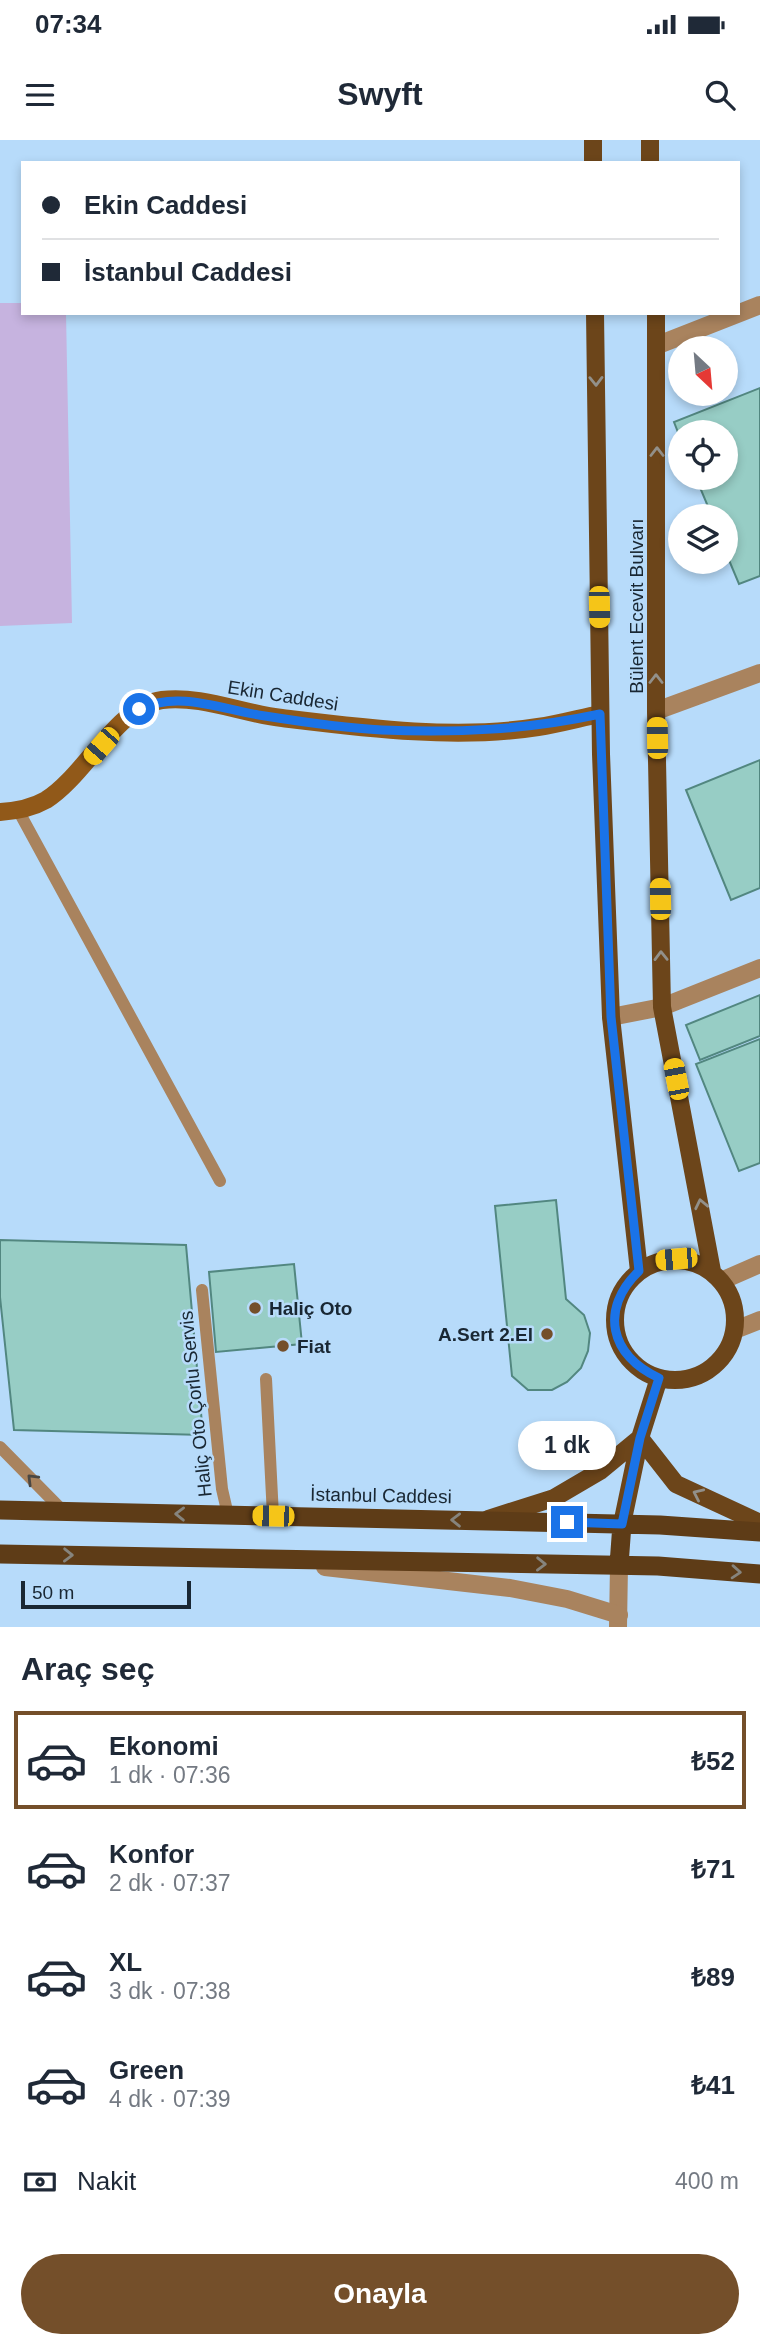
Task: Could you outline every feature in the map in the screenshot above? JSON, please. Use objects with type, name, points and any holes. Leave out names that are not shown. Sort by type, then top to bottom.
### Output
[{"type":"highway","name":"İstanbul Caddesi","points":[[0,1510],[622,1524],[760,1532]]},
{"type":"highway","points":[[619,1565],[622,1524]]},
{"type":"highway","points":[[0,1554],[619,1565],[760,1574]]},
{"type":"main road","points":[[593,140],[593,161]]},
{"type":"main road","points":[[650,140],[650,161]]},
{"type":"main road","points":[[595,315],[600,714],[611,1017],[639,1271]]},
{"type":"main road","name":"Bülent Ecevit Bulvarı","points":[[656,315],[656,711],[662,1007],[717,1276]]},
{"type":"main road","name":"Ekin Caddesi","points":[[9,811],[45,800],[65,785],[139,709],[158,701],[177,699],[263,716],[380,730],[536,727],[600,714]]},
{"type":"main road","points":[[676,1259],[699,1264],[717,1276],[728,1290],[735,1309],[735,1330],[728,1349],[715,1365],[698,1375],[679,1380],[659,1378],[641,1370],[626,1357],[617,1339],[614,1320],[617,1300],[626,1283],[639,1271],[659,1261],[676,1259]]},
{"type":"main road","points":[[622,1524],[640,1438],[659,1378]]},
{"type":"main road","points":[[484,1521],[554,1498],[600,1471],[640,1438]]},
{"type":"main road","points":[[640,1438],[676,1484],[760,1523]]},
{"type":"street","points":[[740,313],[760,305]]},
{"type":"street","points":[[658,345],[734,315]]},
{"type":"street","points":[[656,711],[760,673]]},
{"type":"street","points":[[611,1017],[662,1007],[760,968]]},
{"type":"street","points":[[717,1276],[760,1264]]},
{"type":"street","points":[[735,1330],[760,1320]]},
{"type":"street","points":[[270,1558],[359,1572],[510,1588],[567,1599],[618,1621],[619,1565]]},
{"type":"lane","points":[[9,811],[220,1181]]},
{"type":"lane","name":"Haliç Oto Çorlu Servis","points":[[202,1290],[222,1489],[228,1515]]},
{"type":"lane","points":[[266,1379],[273,1516]]},
{"type":"lane","points":[[0,1447],[64,1511]]},
{"type":"shaded area","points":[[0,303],[21,303],[21,315],[66,315],[72,623],[0,626]]},
{"type":"building","points":[[760,388],[760,576],[739,584],[735,574],[738,574],[738,504],[707,504],[701,490],[738,490],[738,420],[679,420],[714,406],[738,406],[738,397]]},
{"type":"building","points":[[760,760],[760,888],[731,900],[686,790]]},
{"type":"building","points":[[760,995],[760,1036],[700,1060],[686,1025]]},
{"type":"building","points":[[760,1039],[760,1163],[739,1171],[696,1064]]},
{"type":"building","points":[[556,1200],[566,1299],[584,1315],[590,1333],[588,1351],[581,1368],[567,1382],[552,1390],[528,1390],[512,1376],[495,1206]]},
{"type":"building","points":[[0,1240],[186,1245],[203,1435],[14,1430],[0,1297]]},
{"type":"building","name":"Haliç Oto","points":[[294,1264],[302,1344],[216,1352],[209,1272]]},
{"type":"place","name":"Haliç Oto","points":[[255,1308]]},
{"type":"place","name":"A.Sert 2.El","points":[[547,1334]]},
{"type":"place","name":"Fiat","points":[[283,1346]]},
{"type":"route","points":[[139,709],[158,701],[177,699],[263,716],[380,730],[455,731],[536,727],[600,714],[611,1017],[639,1271],[626,1283],[617,1300],[614,1320],[617,1339],[626,1357],[641,1370],[659,1378],[640,1438],[622,1524],[567,1522]]}]
